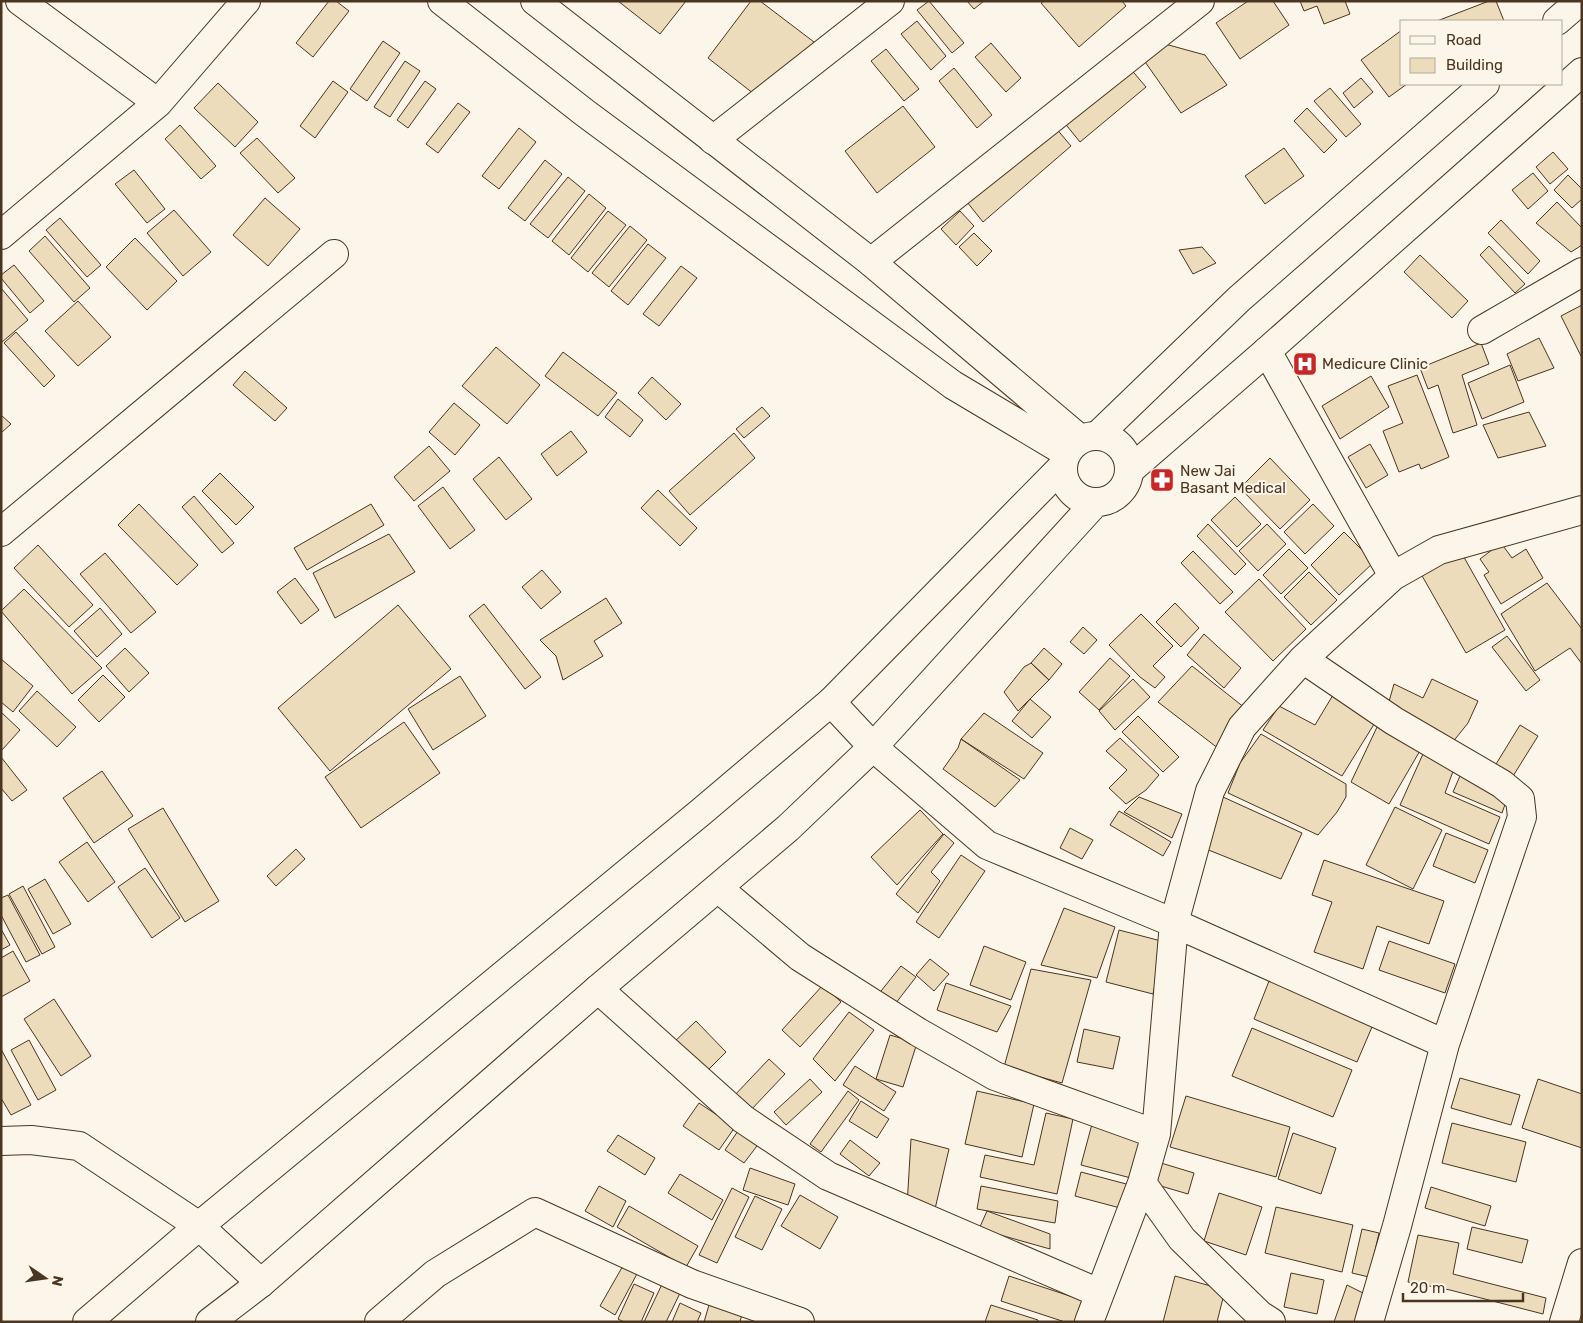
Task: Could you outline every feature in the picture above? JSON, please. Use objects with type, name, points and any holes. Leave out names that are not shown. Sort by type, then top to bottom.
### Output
[{"type":"street","points":[[20,1],[158,103]]},
{"type":"street","points":[[1,235],[158,103],[246,1]]},
{"type":"street","points":[[210,1322],[261,1283],[598,989],[788,828],[873,747],[1095,503],[1112,498],[1125,486],[1130,470],[1126,453],[1114,440],[1077,449],[953,385],[585,113],[442,1]]},
{"type":"street","points":[[535,1],[870,262],[1077,449]]},
{"type":"street","points":[[713,140],[890,1]]},
{"type":"street","points":[[870,262],[1200,1]]},
{"type":"street","points":[[1558,20],[1580,1]]},
{"type":"street","points":[[1130,470],[1582,72]]},
{"type":"street","points":[[88,1322],[199,1226],[694,818],[831,702],[1077,449],[1239,299],[1484,85]]},
{"type":"street","points":[[1,532],[334,254]]},
{"type":"street","points":[[1482,330],[1582,272]]},
{"type":"street","points":[[1267,351],[1394,576]]},
{"type":"street","points":[[1077,449],[1066,485],[1078,498],[1095,503]]},
{"type":"street","points":[[1089,1322],[1142,1183],[1156,1134],[1174,923],[1210,791],[1242,727],[1303,659],[1394,576],[1439,550],[1582,510]]},
{"type":"street","points":[[1303,659],[1394,721],[1502,784],[1520,799],[1522,817],[1445,1044],[1369,1322]]},
{"type":"street","points":[[831,702],[873,747],[987,845],[1174,923],[1445,1044]]},
{"type":"street","points":[[718,888],[800,957],[918,1032],[995,1076],[1156,1134]]},
{"type":"street","points":[[598,989],[743,1119],[828,1176],[1099,1293]]},
{"type":"street","points":[[1,1142],[31,1140],[79,1146],[199,1226],[261,1283]]},
{"type":"street","points":[[1142,1183],[1182,1239],[1260,1315],[1270,1322]]},
{"type":"street","points":[[379,1322],[435,1274],[535,1212],[692,1284],[800,1322]]},
{"type":"street","points":[[1564,1322],[1582,1263]]},
{"type":"building","points":[[329,1],[336,1],[349,11],[313,57],[296,43]]},
{"type":"building","points":[[618,1],[686,1],[660,34]]},
{"type":"building","points":[[751,1],[760,1],[814,42],[786,74],[754,94],[708,58]]},
{"type":"building","points":[[929,1],[964,43],[952,53],[917,10]]},
{"type":"building","points":[[967,1],[984,1],[974,9]]},
{"type":"building","points":[[1044,1],[1122,1],[1126,6],[1079,47],[1041,3]]},
{"type":"building","points":[[1248,1],[1273,1],[1289,25],[1240,59],[1216,23]]},
{"type":"building","points":[[1300,1],[1345,1],[1350,14],[1324,24],[1317,6],[1304,11]]},
{"type":"building","points":[[1489,1],[1496,1],[1504,20],[1440,20]]},
{"type":"building","points":[[917,21],[946,56],[931,70],[901,34]]},
{"type":"building","points":[[1400,31],[1400,85],[1406,85],[1389,97],[1361,60]]},
{"type":"building","points":[[383,41],[400,53],[367,101],[350,89]]},
{"type":"building","points":[[991,43],[1021,78],[1006,92],[975,57]]},
{"type":"building","points":[[1165,44],[1205,55],[1227,85],[1181,113],[1143,59]]},
{"type":"building","points":[[886,49],[919,89],[904,101],[871,61]]},
{"type":"building","points":[[405,61],[420,71],[390,117],[374,107]]},
{"type":"building","points":[[1129,67],[1146,87],[1080,142],[1063,121]]},
{"type":"building","points":[[954,68],[992,115],[977,128],[939,81]]},
{"type":"building","points":[[1361,78],[1373,92],[1354,108],[1343,93]]},
{"type":"building","points":[[333,81],[348,92],[315,138],[300,126]]},
{"type":"building","points":[[425,81],[436,89],[408,128],[397,120]]},
{"type":"building","points":[[218,83],[258,122],[235,147],[194,108]]},
{"type":"building","points":[[1330,88],[1361,124],[1346,137],[1314,101]]},
{"type":"building","points":[[458,103],[470,112],[438,153],[426,144]]},
{"type":"building","points":[[903,106],[935,147],[877,193],[845,151]]},
{"type":"building","points":[[1307,108],[1337,140],[1324,153],[1294,121]]},
{"type":"building","points":[[180,125],[216,166],[201,179],[165,139]]},
{"type":"building","points":[[1055,127],[1071,146],[983,222],[967,202]]},
{"type":"building","points":[[519,128],[536,142],[499,189],[482,176]]},
{"type":"building","points":[[257,138],[295,178],[278,193],[240,153]]},
{"type":"building","points":[[1284,148],[1304,176],[1265,204],[1245,176]]},
{"type":"building","points":[[1553,152],[1568,169],[1550,184],[1536,167]]},
{"type":"building","points":[[545,160],[562,174],[525,221],[508,208]]},
{"type":"building","points":[[134,170],[165,209],[147,223],[115,184]]},
{"type":"building","points":[[1533,173],[1548,191],[1528,209],[1512,190]]},
{"type":"building","points":[[1568,175],[1582,189],[1582,199],[1572,208],[1554,190]]},
{"type":"building","points":[[568,177],[585,191],[548,238],[530,224]]},
{"type":"building","points":[[589,194],[606,208],[569,255],[552,241]]},
{"type":"building","points":[[265,198],[300,229],[268,266],[233,235]]},
{"type":"building","points":[[1557,202],[1582,228],[1582,245],[1571,252],[1536,223]]},
{"type":"building","points":[[174,210],[211,252],[183,276],[147,233]]},
{"type":"building","points":[[608,211],[626,225],[588,272],[571,258]]},
{"type":"building","points":[[960,211],[974,226],[956,245],[941,229]]},
{"type":"building","points":[[60,218],[101,265],[87,277],[46,230]]},
{"type":"building","points":[[1501,220],[1540,261],[1528,274],[1488,233]]},
{"type":"building","points":[[630,226],[647,240],[609,287],[592,273]]},
{"type":"building","points":[[974,233],[992,251],[977,266],[959,247]]},
{"type":"building","points":[[45,236],[90,288],[74,302],[29,251]]},
{"type":"building","points":[[135,238],[177,281],[147,310],[106,267]]},
{"type":"building","points":[[648,244],[666,258],[628,305],[611,291]]},
{"type":"building","points":[[1489,246],[1525,284],[1515,293],[1480,255]]},
{"type":"building","points":[[1202,247],[1216,263],[1193,274],[1179,250]]},
{"type":"building","points":[[1420,255],[1468,301],[1452,318],[1404,272]]},
{"type":"building","points":[[14,265],[44,301],[30,313],[1,278],[1,275]]},
{"type":"building","points":[[681,266],[697,278],[659,326],[643,314]]},
{"type":"building","points":[[1,288],[28,320],[2,342],[1,341]]},
{"type":"building","points":[[78,301],[111,337],[78,366],[45,331]]},
{"type":"building","points":[[1582,305],[1582,358],[1561,316]]},
{"type":"building","points":[[16,332],[55,376],[44,387],[4,343]]},
{"type":"building","points":[[1539,338],[1554,368],[1518,381],[1507,354]]},
{"type":"building","points":[[1481,343],[1489,364],[1462,375],[1477,425],[1453,433],[1438,385],[1428,389],[1420,368]]},
{"type":"building","points":[[496,347],[540,385],[507,424],[462,386]]},
{"type":"building","points":[[563,352],[617,393],[598,416],[545,376]]},
{"type":"building","points":[[1510,365],[1524,402],[1482,419],[1468,383]]},
{"type":"building","points":[[245,371],[287,408],[275,421],[233,385]]},
{"type":"building","points":[[1417,375],[1449,457],[1421,469],[1419,464],[1399,472],[1383,431],[1403,423],[1388,386]]},
{"type":"building","points":[[1371,376],[1389,407],[1340,439],[1322,406]]},
{"type":"building","points":[[652,377],[681,404],[666,420],[638,393]]},
{"type":"building","points":[[618,399],[643,420],[630,437],[605,417]]},
{"type":"building","points":[[454,403],[480,425],[455,455],[429,432]]},
{"type":"building","points":[[762,407],[770,416],[744,438],[736,429]]},
{"type":"building","points":[[1529,412],[1546,446],[1498,458],[1483,425]]},
{"type":"building","points":[[1,415],[11,424],[1,433]]},
{"type":"building","points":[[571,431],[587,452],[557,476],[541,454]]},
{"type":"building","points":[[734,433],[755,458],[690,515],[669,491]]},
{"type":"building","points":[[1370,444],[1388,475],[1366,488],[1348,457]]},
{"type":"building","points":[[429,446],[450,471],[414,501],[394,477]]},
{"type":"building","points":[[499,457],[532,499],[506,520],[473,479]]},
{"type":"building","points":[[1270,458],[1310,500],[1280,529],[1240,488]]},
{"type":"building","points":[[220,473],[254,507],[236,525],[202,491]]},
{"type":"building","points":[[443,487],[475,530],[450,549],[418,506]]},
{"type":"building","points":[[658,490],[697,528],[680,546],[641,508]]},
{"type":"building","points":[[194,496],[234,543],[222,553],[182,507]]},
{"type":"building","points":[[1235,497],[1261,524],[1237,547],[1211,520]]},
{"type":"building","points":[[139,504],[198,565],[177,585],[118,525]]},
{"type":"building","points":[[371,504],[384,525],[307,570],[294,548]]},
{"type":"building","points":[[1313,504],[1334,526],[1305,554],[1284,532]]},
{"type":"building","points":[[1208,524],[1246,564],[1235,575],[1197,536]]},
{"type":"building","points":[[1267,524],[1286,544],[1258,571],[1239,551]]},
{"type":"building","points":[[1344,532],[1374,562],[1339,595],[1311,565]]},
{"type":"building","points":[[389,534],[415,572],[335,618],[313,573]]},
{"type":"building","points":[[1501,543],[1512,558],[1526,549],[1543,578],[1501,604],[1484,575],[1489,572],[1480,559]]},
{"type":"building","points":[[38,545],[93,605],[69,627],[14,568]]},
{"type":"building","points":[[1289,549],[1308,568],[1281,594],[1263,575]]},
{"type":"building","points":[[1193,551],[1233,592],[1220,604],[1181,563]]},
{"type":"building","points":[[1461,552],[1505,630],[1466,653],[1421,574]]},
{"type":"building","points":[[105,553],[156,612],[131,633],[80,574]]},
{"type":"building","points":[[542,570],[561,592],[541,609],[522,587]]},
{"type":"building","points":[[1309,572],[1337,600],[1311,625],[1284,597]]},
{"type":"building","points":[[295,578],[319,610],[301,624],[277,592]]},
{"type":"building","points":[[1259,579],[1306,629],[1273,661],[1225,612]]},
{"type":"building","points":[[1547,583],[1582,629],[1582,664],[1570,648],[1535,671],[1501,614]]},
{"type":"building","points":[[24,589],[102,668],[72,694],[1,611]]},
{"type":"building","points":[[606,598],[622,623],[594,641],[603,656],[563,680],[556,656],[540,640]]},
{"type":"building","points":[[1175,603],[1199,628],[1181,647],[1156,622]]},
{"type":"building","points":[[484,604],[541,677],[525,689],[469,616]]},
{"type":"building","points":[[398,605],[451,669],[330,771],[278,708]]},
{"type":"building","points":[[100,608],[122,634],[97,657],[74,631]]},
{"type":"building","points":[[1141,614],[1173,646],[1153,666],[1165,677],[1155,688],[1140,677],[1109,645]]},
{"type":"building","points":[[1083,627],[1097,640],[1084,654],[1070,642]]},
{"type":"building","points":[[1204,634],[1241,668],[1224,688],[1187,655]]},
{"type":"building","points":[[1507,636],[1540,680],[1526,691],[1492,647]]},
{"type":"building","points":[[125,648],[149,673],[129,692],[106,666]]},
{"type":"building","points":[[1044,648],[1062,664],[1049,680],[1031,663]]},
{"type":"building","points":[[1110,658],[1130,676],[1099,710],[1079,692]]},
{"type":"building","points":[[1,659],[33,686],[13,712],[1,702]]},
{"type":"building","points":[[1031,663],[1049,680],[1018,711],[1004,692],[1024,667]]},
{"type":"building","points":[[1192,666],[1245,708],[1219,749],[1158,702]]},
{"type":"building","points":[[103,675],[125,697],[99,722],[78,700]]},
{"type":"building","points":[[460,676],[486,716],[433,750],[408,709]]},
{"type":"building","points":[[1133,679],[1150,697],[1115,730],[1099,711]]},
{"type":"building","points":[[1432,679],[1478,701],[1468,723],[1448,748],[1388,705],[1394,684],[1423,698]]},
{"type":"building","points":[[37,691],[76,727],[57,747],[19,711]]},
{"type":"building","points":[[1333,695],[1376,721],[1342,776],[1263,730],[1279,706],[1315,725]]},
{"type":"building","points":[[1030,699],[1051,717],[1032,738],[1012,721]]},
{"type":"building","points":[[1,712],[20,730],[2,750],[1,749]]},
{"type":"building","points":[[984,713],[1043,753],[1024,779],[961,739]]},
{"type":"building","points":[[1138,716],[1179,757],[1163,772],[1122,732]]},
{"type":"building","points":[[404,722],[440,773],[361,828],[325,777]]},
{"type":"building","points":[[1378,725],[1421,749],[1389,804],[1351,782]]},
{"type":"building","points":[[1520,725],[1538,736],[1510,781],[1493,769]]},
{"type":"building","points":[[1261,734],[1346,784],[1346,797],[1337,812],[1318,835],[1228,793],[1240,763]]},
{"type":"building","points":[[1120,738],[1159,775],[1146,790],[1126,804],[1109,788],[1127,770],[1106,751]]},
{"type":"building","points":[[961,739],[1020,780],[995,807],[943,769],[958,748]]},
{"type":"building","points":[[1423,754],[1455,766],[1445,793],[1500,817],[1489,844],[1400,805]]},
{"type":"building","points":[[1,757],[27,790],[12,801],[1,788]]},
{"type":"building","points":[[1463,769],[1508,796],[1502,813],[1453,792]]},
{"type":"building","points":[[102,771],[133,816],[94,843],[63,798]]},
{"type":"building","points":[[1139,797],[1182,814],[1172,838],[1124,812]]},
{"type":"building","points":[[1223,797],[1302,833],[1281,879],[1206,849]]},
{"type":"building","points":[[1395,807],[1442,830],[1413,889],[1366,865]]},
{"type":"building","points":[[163,808],[219,901],[185,922],[128,829]]},
{"type":"building","points":[[920,810],[943,834],[897,885],[871,857]]},
{"type":"building","points":[[1119,811],[1171,842],[1163,856],[1110,825]]},
{"type":"building","points":[[1070,828],[1093,840],[1082,859],[1060,848]]},
{"type":"building","points":[[1446,833],[1488,850],[1475,883],[1433,866]]},
{"type":"building","points":[[944,834],[954,843],[931,872],[940,881],[918,913],[896,894]]},
{"type":"building","points":[[87,842],[115,882],[88,902],[59,862]]},
{"type":"building","points":[[296,849],[305,859],[276,886],[267,876]]},
{"type":"building","points":[[961,855],[985,871],[939,938],[916,922]]},
{"type":"building","points":[[1324,860],[1444,901],[1429,944],[1377,926],[1363,969],[1314,952],[1332,902],[1312,895]]},
{"type":"building","points":[[145,868],[180,918],[152,938],[118,887]]},
{"type":"building","points":[[45,879],[71,924],[53,934],[28,889]]},
{"type":"building","points":[[23,886],[55,947],[42,954],[9,894]]},
{"type":"building","points":[[8,895],[40,955],[26,962],[1,915],[1,898]]},
{"type":"building","points":[[1064,908],[1115,927],[1097,978],[1041,965]]},
{"type":"building","points":[[1,929],[10,945],[1,950]]},
{"type":"building","points":[[1119,930],[1165,942],[1153,994],[1106,982]]},
{"type":"building","points":[[1389,941],[1455,964],[1445,993],[1379,970]]},
{"type":"building","points":[[984,946],[1026,962],[1011,1000],[970,985]]},
{"type":"building","points":[[13,951],[30,981],[1,997],[1,958]]},
{"type":"building","points":[[930,959],[949,974],[934,991],[916,975]]},
{"type":"building","points":[[901,966],[916,977],[892,1008],[877,996]]},
{"type":"building","points":[[1031,969],[1091,980],[1062,1083],[1004,1067]]},
{"type":"building","points":[[1271,976],[1375,1020],[1357,1062],[1254,1019]]},
{"type":"building","points":[[946,983],[1011,1006],[997,1032],[937,1010]]},
{"type":"building","points":[[823,985],[841,1002],[800,1047],[782,1030]]},
{"type":"building","points":[[54,999],[91,1056],[61,1076],[24,1019]]},
{"type":"building","points":[[849,1012],[874,1030],[835,1081],[813,1059]]},
{"type":"building","points":[[696,1021],[726,1052],[702,1076],[672,1044]]},
{"type":"building","points":[[1252,1028],[1352,1070],[1333,1117],[1232,1076]]},
{"type":"building","points":[[1084,1029],[1120,1037],[1113,1069],[1077,1062]]},
{"type":"building","points":[[890,1035],[917,1043],[903,1087],[876,1079]]},
{"type":"building","points":[[29,1040],[56,1090],[38,1100],[11,1050]]},
{"type":"building","points":[[1,1049],[31,1105],[11,1115],[1,1098]]},
{"type":"building","points":[[769,1059],[785,1074],[749,1112],[733,1097]]},
{"type":"building","points":[[855,1066],[896,1092],[884,1111],[843,1085]]},
{"type":"building","points":[[1460,1078],[1520,1095],[1511,1125],[1451,1108]]},
{"type":"building","points":[[810,1079],[822,1092],[786,1125],[774,1112]]},
{"type":"building","points":[[1538,1079],[1582,1094],[1582,1148],[1522,1128]]},
{"type":"building","points":[[848,1091],[859,1100],[821,1152],[810,1144]]},
{"type":"building","points":[[977,1091],[1034,1104],[1022,1157],[965,1144]]},
{"type":"building","points":[[1186,1096],[1290,1127],[1276,1177],[1170,1147]]},
{"type":"building","points":[[861,1101],[889,1119],[877,1138],[849,1121]]},
{"type":"building","points":[[699,1103],[735,1127],[719,1150],[683,1126]]},
{"type":"building","points":[[1046,1113],[1073,1119],[1057,1194],[980,1177],[985,1155],[1034,1165]]},
{"type":"building","points":[[1452,1123],[1526,1142],[1516,1182],[1442,1163]]},
{"type":"building","points":[[1092,1124],[1141,1136],[1131,1178],[1081,1165]]},
{"type":"building","points":[[740,1128],[760,1142],[744,1163],[725,1150]]},
{"type":"building","points":[[1293,1133],[1336,1148],[1321,1194],[1278,1179]]},
{"type":"building","points":[[618,1135],[655,1158],[645,1175],[607,1151]]},
{"type":"building","points":[[911,1139],[949,1149],[935,1209],[907,1206]]},
{"type":"building","points":[[850,1140],[880,1163],[869,1176],[840,1154]]},
{"type":"building","points":[[1161,1163],[1194,1173],[1188,1194],[1154,1184]]},
{"type":"building","points":[[750,1168],[795,1184],[788,1205],[743,1190]]},
{"type":"building","points":[[1081,1172],[1130,1185],[1124,1209],[1075,1196]]},
{"type":"building","points":[[680,1174],[723,1200],[712,1220],[668,1193]]},
{"type":"building","points":[[599,1186],[626,1201],[613,1227],[585,1211]]},
{"type":"building","points":[[981,1186],[1058,1201],[1055,1223],[977,1209]]},
{"type":"building","points":[[1431,1187],[1491,1206],[1485,1226],[1425,1208]]},
{"type":"building","points":[[732,1188],[749,1197],[717,1263],[699,1255]]},
{"type":"building","points":[[1219,1193],[1262,1207],[1246,1255],[1204,1241]]},
{"type":"building","points":[[800,1195],[838,1217],[820,1249],[781,1226]]},
{"type":"building","points":[[755,1196],[782,1209],[762,1250],[735,1237]]},
{"type":"building","points":[[629,1206],[698,1246],[686,1267],[617,1227]]},
{"type":"building","points":[[1276,1207],[1353,1225],[1342,1272],[1265,1253]]},
{"type":"building","points":[[987,1211],[1050,1234],[1050,1249],[979,1229]]},
{"type":"building","points":[[1472,1227],[1528,1240],[1522,1263],[1467,1249]]},
{"type":"building","points":[[1362,1229],[1379,1233],[1369,1277],[1352,1273]]},
{"type":"building","points":[[1418,1235],[1459,1243],[1453,1274],[1546,1298],[1543,1314],[1450,1290],[1408,1282]]},
{"type":"building","points":[[624,1264],[638,1272],[615,1315],[600,1306]]},
{"type":"building","points":[[1291,1273],[1324,1280],[1317,1314],[1284,1307]]},
{"type":"building","points":[[1009,1276],[1082,1300],[1074,1322],[1065,1322],[1001,1301]]},
{"type":"building","points":[[1175,1276],[1225,1290],[1217,1322],[1163,1322]]},
{"type":"building","points":[[665,1278],[683,1287],[666,1322],[644,1322]]},
{"type":"building","points":[[634,1284],[654,1293],[641,1322],[624,1322],[618,1319]]},
{"type":"building","points":[[1347,1285],[1367,1295],[1361,1322],[1334,1322]]},
{"type":"building","points":[[680,1303],[701,1313],[697,1322],[672,1322]]},
{"type":"building","points":[[709,1305],[742,1314],[740,1322],[704,1322]]},
{"type":"building","points":[[991,1305],[1038,1320],[1038,1322],[985,1322]]},
{"type":"place","name":"Medicure Clinic","points":[[1305,364]]},
{"type":"place","name":"New Jai Basant Medical","points":[[1162,480]]}]
